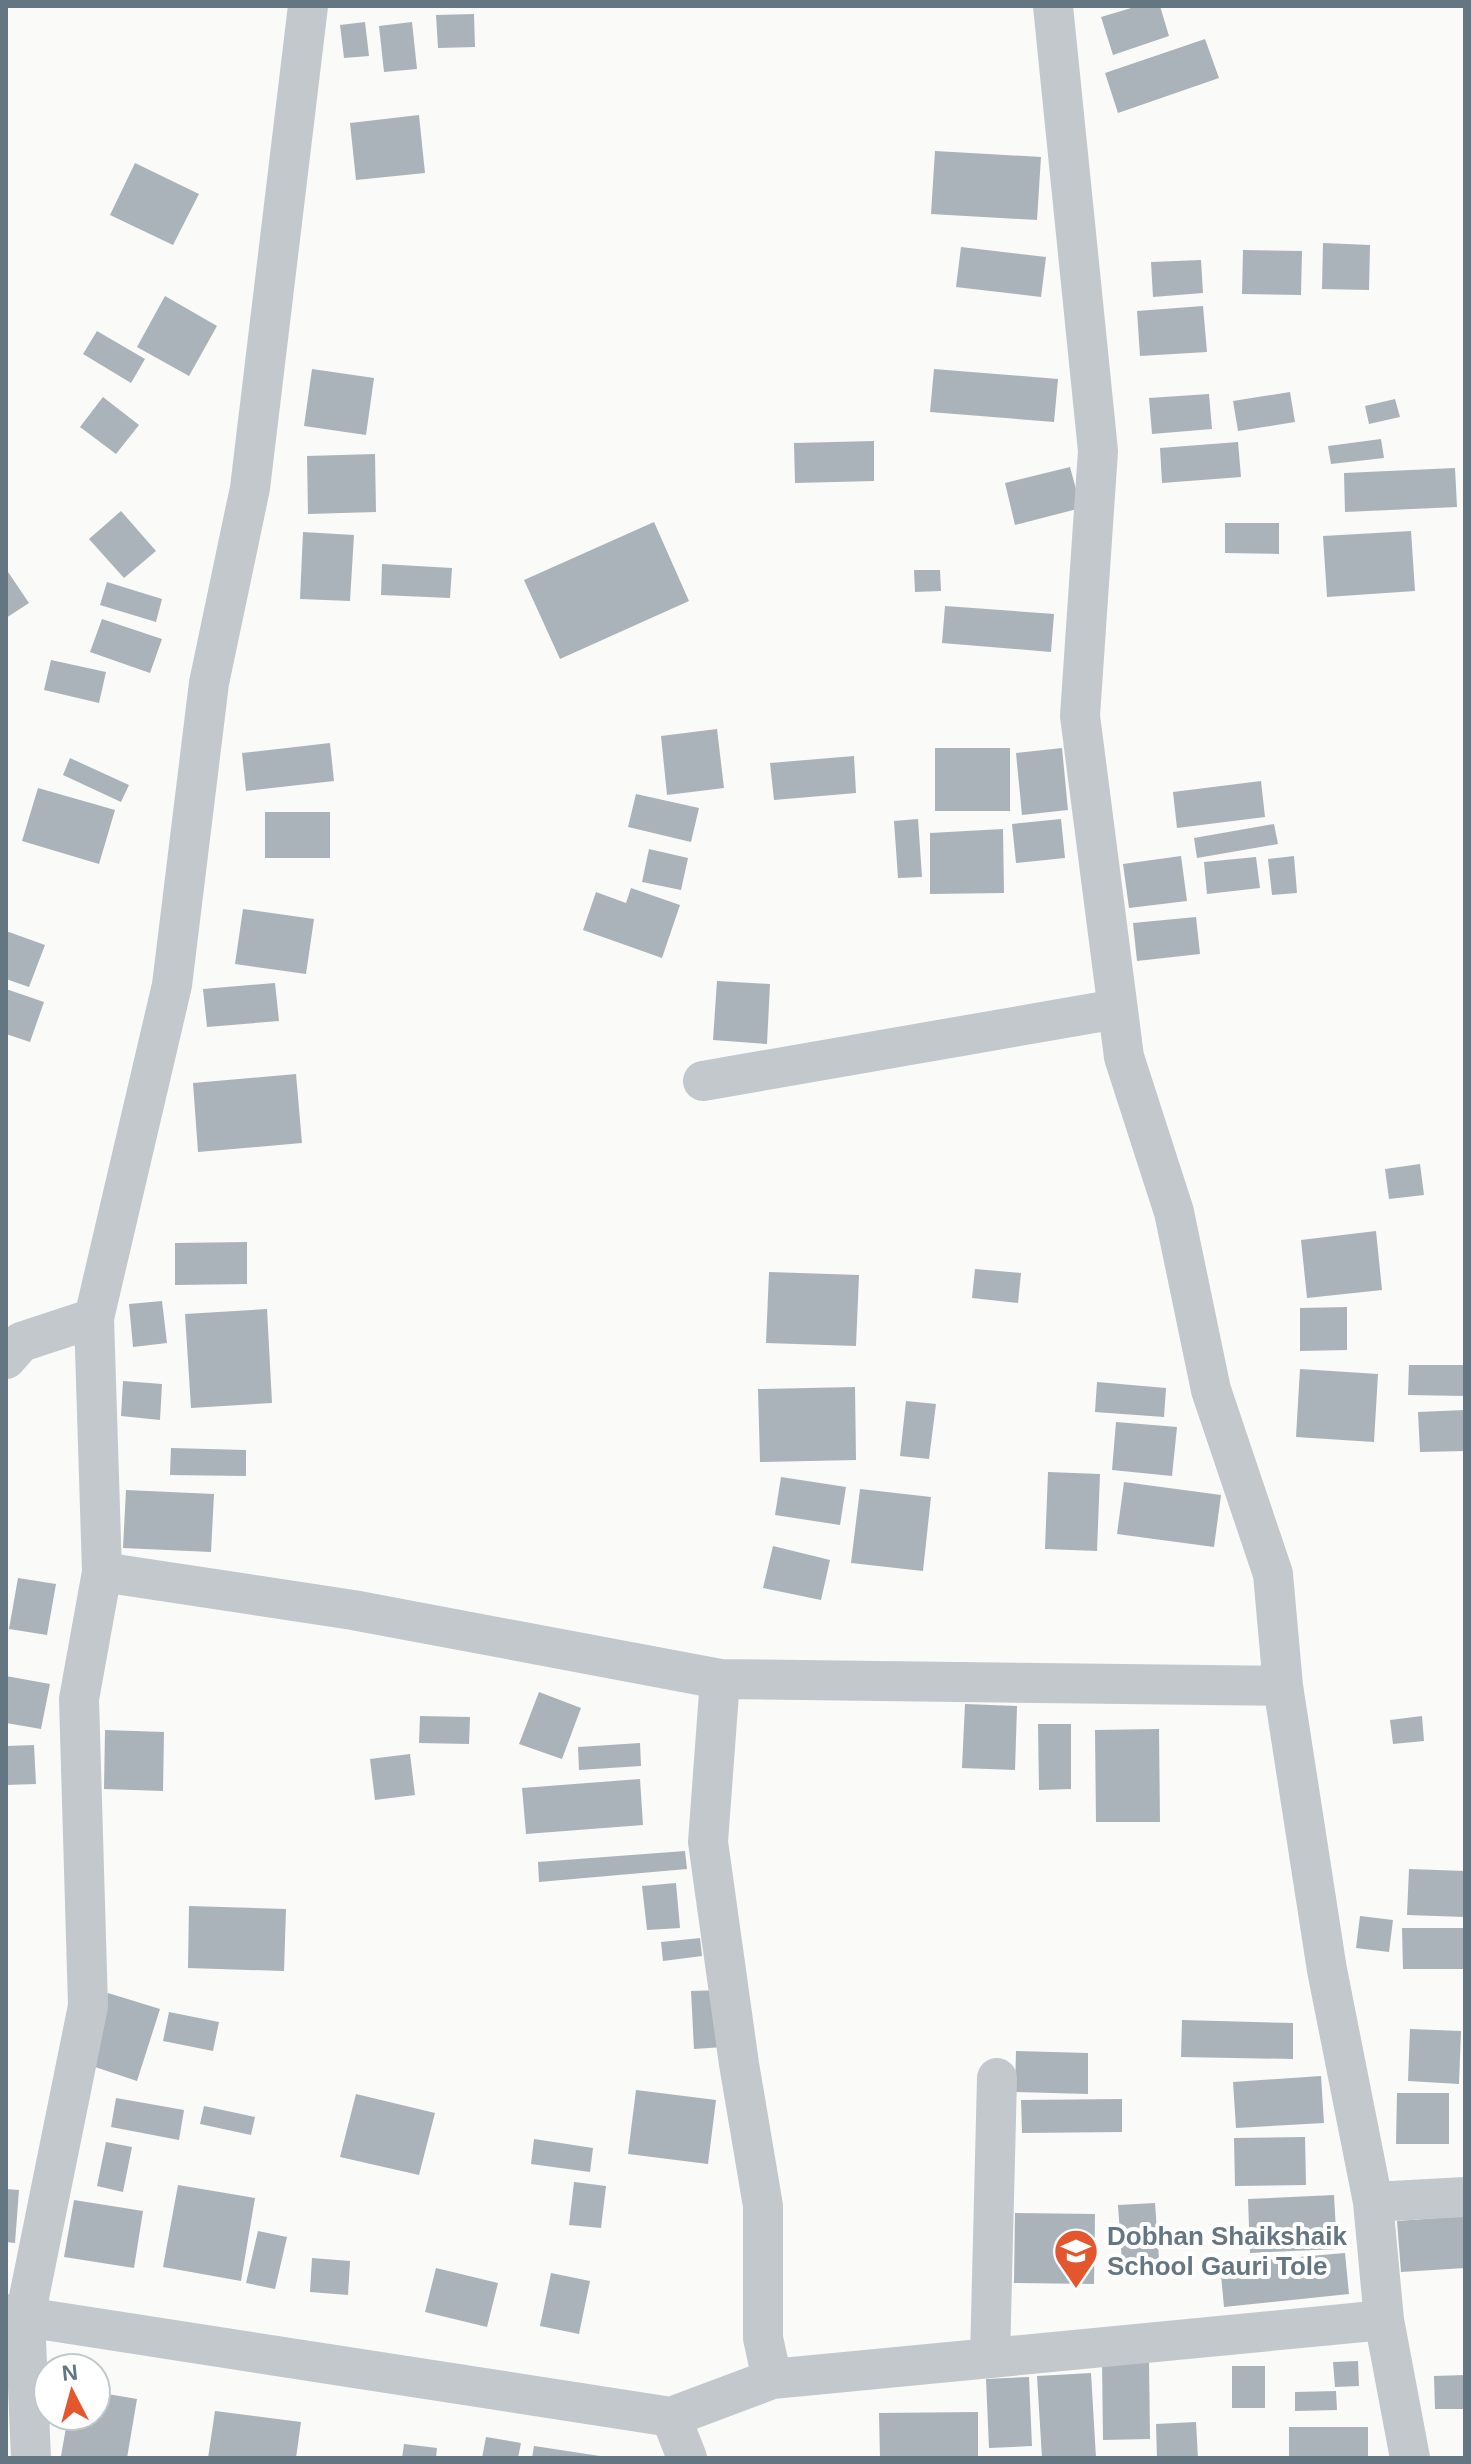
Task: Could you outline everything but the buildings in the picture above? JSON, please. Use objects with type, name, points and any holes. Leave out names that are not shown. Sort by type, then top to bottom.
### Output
[{"type":"street","points":[[31,2458],[16,2316],[88,2006],[79,1699],[102,1572],[94,1318],[172,985],[209,683],[250,488],[308,6]]},
{"type":"street","points":[[1053,6],[1098,451],[1080,716],[1117,1009],[1124,1057],[1174,1212],[1211,1390],[1273,1574],[1283,1686],[1327,1970],[1373,2202],[1384,2320],[1410,2458]]},
{"type":"street","points":[[703,1081],[1117,1009]]},
{"type":"street","points":[[6,1359],[21,1342],[94,1318]]},
{"type":"street","points":[[102,1572],[353,1610],[720,1679],[1283,1686]]},
{"type":"street","points":[[720,1679],[708,1842],[739,2064],[763,2206],[763,2338],[772,2379]]},
{"type":"street","points":[[990,2358],[997,2078]]},
{"type":"street","points":[[1373,2202],[1465,2197]]},
{"type":"street","points":[[16,2316],[671,2417],[772,2379],[1384,2320]]},
{"type":"street","points":[[671,2417],[687,2458]]},
{"type":"place","name":"Dobhan Shaikshaik School Gauri Tole","points":[[1076,2290]]}]
